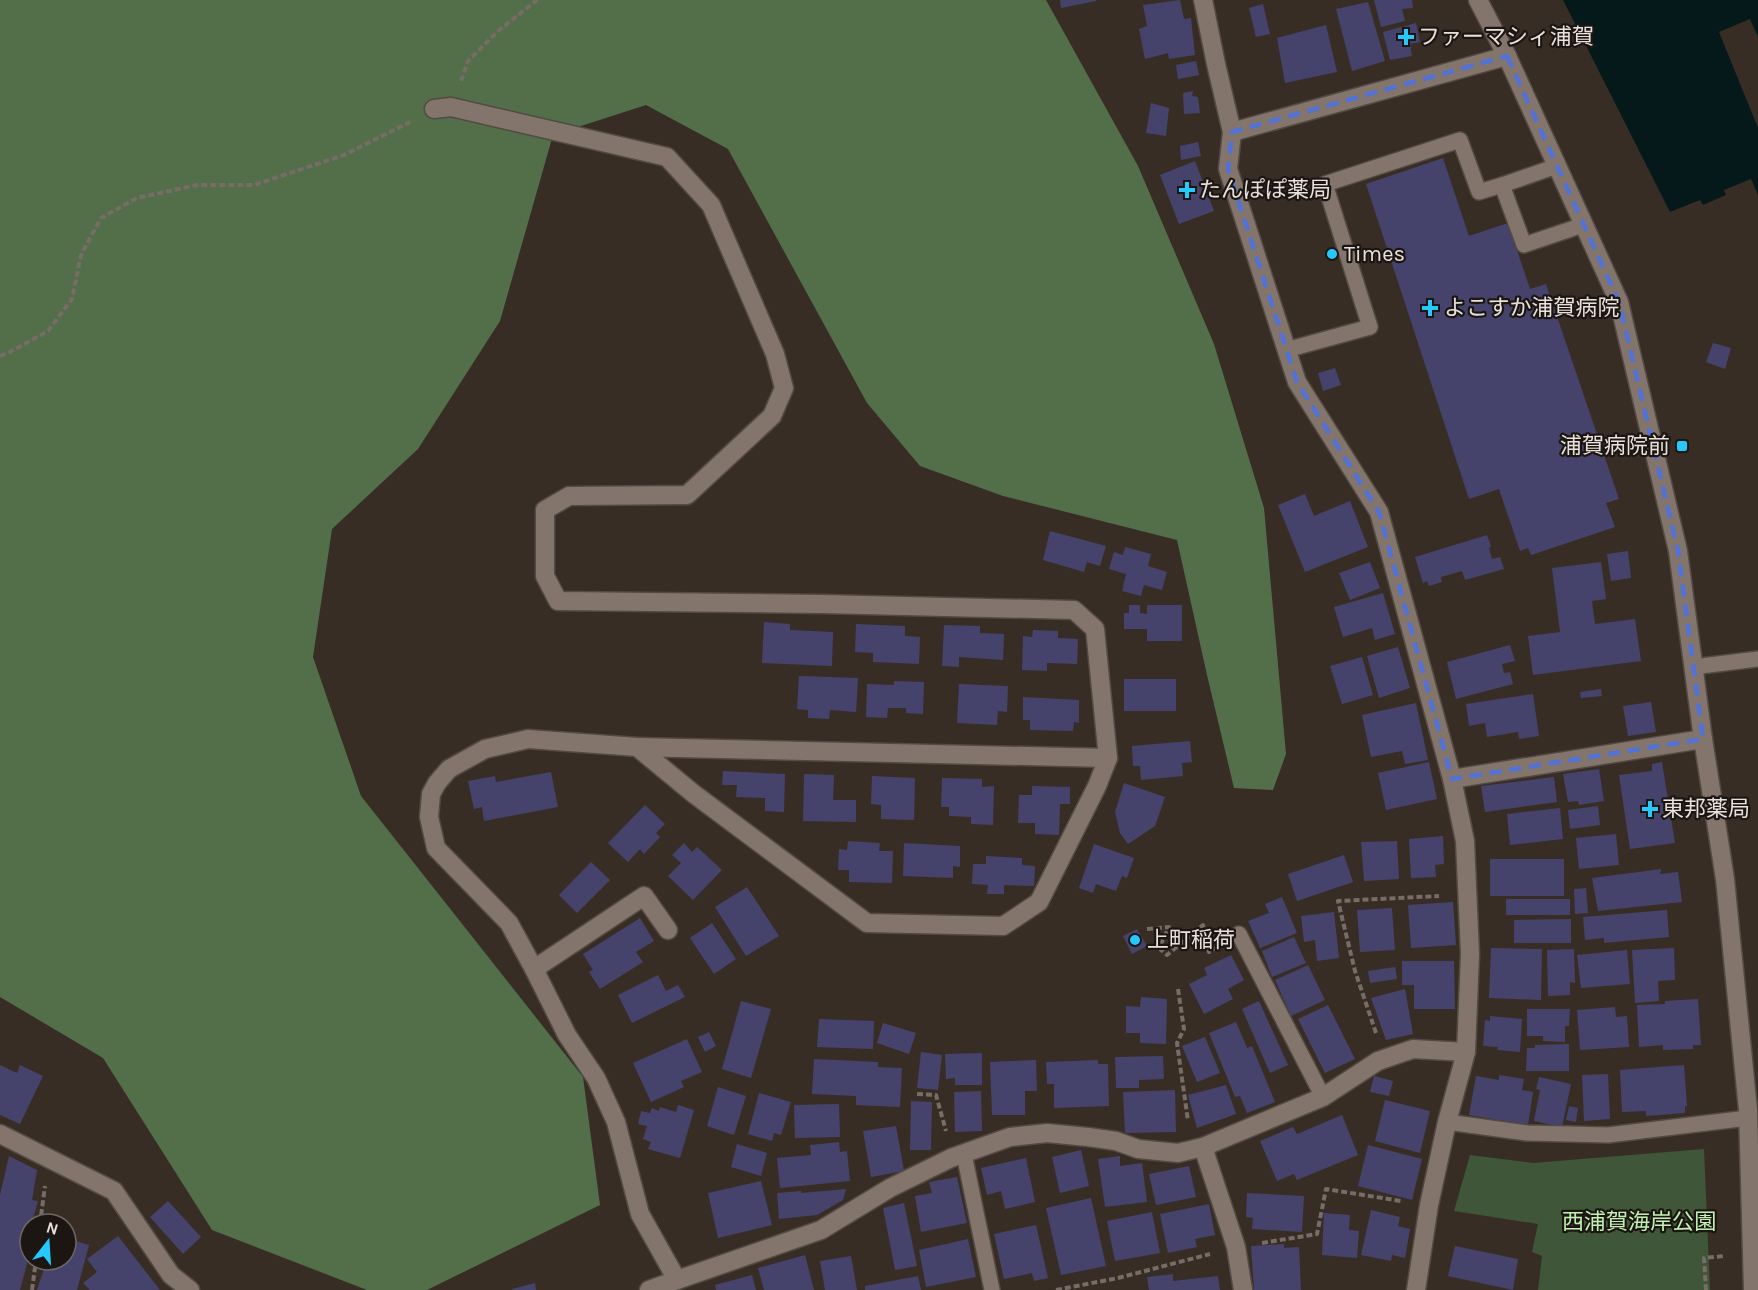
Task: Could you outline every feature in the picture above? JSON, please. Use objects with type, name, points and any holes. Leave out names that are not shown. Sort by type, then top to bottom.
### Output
[{"type":"street","points":[[1203,0],[1232,132],[1228,169],[1297,382],[1379,512],[1452,779],[1465,841],[1470,954],[1466,1052],[1447,1122],[1429,1205],[1416,1290]]},
{"type":"street","points":[[1478,0],[1507,56],[1619,302],[1678,552],[1703,739],[1725,879],[1754,1180],[1753,1290]]},
{"type":"street","points":[[1232,132],[1507,56]]},
{"type":"street","points":[[442,108],[667,157],[711,204],[775,354],[784,388],[772,416],[687,495],[569,496],[545,510],[545,576],[558,602],[822,604],[1074,610],[1095,629],[1108,758],[1097,786],[1039,902],[1003,926],[867,923],[693,794],[637,747]]},
{"type":"street","points":[[677,1280],[640,1214],[616,1122],[596,1078],[567,1035],[509,923],[436,848],[429,817],[431,794],[437,783],[449,769],[485,749],[528,738],[637,747],[1108,758]]},
{"type":"street","points":[[1452,779],[1703,739]]},
{"type":"street","points":[[534,969],[644,896],[668,930]]},
{"type":"street","points":[[649,1290],[821,1230],[890,1188],[958,1156],[1010,1137],[1047,1133],[1088,1137],[1116,1141],[1138,1149],[1178,1154],[1203,1147],[1323,1097],[1378,1061],[1413,1049],[1466,1052]]},
{"type":"street","points":[[0,1134],[114,1191],[171,1275],[190,1290]]},
{"type":"street","points":[[1203,1147],[1236,1247],[1243,1290]]},
{"type":"lane","points":[[1286,350],[1370,327],[1325,184],[1460,140],[1479,192],[1557,166]]},
{"type":"lane","points":[[1502,184],[1524,245],[1583,225]]},
{"type":"lane","points":[[1694,667],[1758,659]]},
{"type":"lane","points":[[1239,934],[1323,1097]]},
{"type":"lane","points":[[1447,1122],[1527,1133],[1608,1135],[1748,1118]]},
{"type":"lane","points":[[958,1156],[992,1290]]},
{"type":"path","points":[[0,356],[48,331],[72,299],[81,255],[100,218],[137,198],[197,185],[254,185],[344,155],[442,108],[468,61],[497,32],[537,0]]},
{"type":"path","points":[[1385,1059],[1355,971],[1338,901],[1467,895]]},
{"type":"path","points":[[1147,929],[1169,927],[1159,948],[1167,955],[1203,925],[1209,952],[1239,934]]},
{"type":"path","points":[[1179,989],[1184,1029],[1177,1043],[1191,1139],[1203,1147]]},
{"type":"path","points":[[917,1094],[936,1095],[946,1131],[958,1156]]},
{"type":"path","points":[[41,1212],[48,1158]]},
{"type":"path","points":[[1706,1290],[1704,1258],[1728,1256]]},
{"type":"path","points":[[32,1290],[34,1272]]},
{"type":"highlighted area","points":[[1507,56],[1619,302],[1678,551],[1703,739],[1452,779],[1379,512],[1297,382],[1228,169],[1232,132]]},
{"type":"green space","points":[[0,0],[1046,0],[1138,166],[1214,344],[1264,508],[1286,754],[1273,790],[1234,788],[1177,540],[1003,496],[920,466],[867,403],[728,149],[646,105],[553,135],[500,321],[418,449],[332,529],[313,657],[361,796],[583,1077],[600,1205],[427,1290],[367,1290],[212,1230],[103,1058],[0,997]]},
{"type":"green space","name":"西浦賀海岸公園","points":[[1704,1149],[1710,1290],[1538,1290],[1542,1256],[1532,1252],[1538,1224],[1454,1211],[1470,1155],[1533,1163]]},
{"type":"shaded area","points":[[1563,0],[1758,0],[1758,195],[1751,179],[1724,190],[1726,195],[1703,205],[1700,200],[1670,212]]},
{"type":"pier","points":[[1750,19],[1758,37],[1758,128],[1719,32]]},
{"type":"building","points":[[1060,0],[1096,0],[1096,1],[1061,8]]},
{"type":"building","points":[[1180,0],[1184,19],[1191,18],[1195,55],[1169,59],[1168,53],[1145,59],[1139,29],[1147,26],[1143,5]]},
{"type":"building","points":[[1374,0],[1412,0],[1413,8],[1402,9],[1405,21],[1381,27]]},
{"type":"building","points":[[1368,2],[1385,61],[1352,71],[1336,9]]},
{"type":"building","points":[[1263,4],[1270,34],[1256,37],[1249,8]]},
{"type":"building","points":[[1416,23],[1420,42],[1410,44],[1412,56],[1390,60],[1383,32]]},
{"type":"building","points":[[1326,25],[1337,72],[1285,83],[1277,38]]},
{"type":"building","points":[[1196,61],[1199,75],[1178,79],[1176,65]]},
{"type":"building","points":[[1193,91],[1192,96],[1198,97],[1200,113],[1184,114],[1183,93]]},
{"type":"building","points":[[1151,103],[1169,108],[1166,136],[1146,133]]},
{"type":"building","points":[[1198,142],[1201,156],[1181,160],[1180,146]]},
{"type":"building","points":[[1443,158],[1469,236],[1508,223],[1530,289],[1546,284],[1619,499],[1606,503],[1615,527],[1531,555],[1528,548],[1520,551],[1499,489],[1469,499],[1366,184]]},
{"type":"building","points":[[1195,161],[1214,211],[1179,224],[1160,175]]},
{"type":"building","points":[[1713,343],[1731,348],[1725,369],[1706,362]]},
{"type":"building","points":[[1335,368],[1341,385],[1323,391],[1318,373]]},
{"type":"building","points":[[1305,494],[1314,516],[1350,501],[1368,547],[1305,572],[1278,505]]},
{"type":"building","points":[[1050,531],[1106,546],[1100,566],[1087,562],[1084,572],[1043,560]]},
{"type":"building","points":[[1487,535],[1492,559],[1500,557],[1504,569],[1465,580],[1462,571],[1441,577],[1442,582],[1429,586],[1427,581],[1423,583],[1415,557]]},
{"type":"building","points":[[1125,547],[1151,554],[1148,566],[1167,572],[1162,590],[1144,585],[1141,596],[1122,591],[1126,574],[1109,569],[1114,552],[1123,555]]},
{"type":"building","points":[[1628,551],[1631,578],[1611,581],[1607,554]]},
{"type":"building","points":[[1370,562],[1380,588],[1350,600],[1339,573]]},
{"type":"building","points":[[1601,562],[1606,599],[1592,601],[1595,624],[1635,619],[1641,661],[1533,675],[1528,636],[1560,632],[1552,568]]},
{"type":"building","points":[[1383,593],[1395,634],[1375,640],[1372,628],[1343,637],[1334,607]]},
{"type":"building","points":[[1129,605],[1140,605],[1140,613],[1147,614],[1147,605],[1182,605],[1182,641],[1147,641],[1147,629],[1124,629],[1124,613],[1129,613]]},
{"type":"building","points":[[764,622],[790,624],[790,630],[833,632],[832,666],[762,663]]},
{"type":"building","points":[[856,624],[905,626],[905,636],[920,637],[919,664],[873,662],[873,653],[855,652]]},
{"type":"building","points":[[944,625],[980,626],[980,633],[1004,634],[1003,660],[959,657],[959,667],[942,666]]},
{"type":"building","points":[[1033,630],[1058,631],[1058,638],[1078,639],[1077,664],[1047,663],[1047,671],[1022,670],[1023,636],[1032,637]]},
{"type":"building","points":[[1510,645],[1515,661],[1502,664],[1504,673],[1510,672],[1513,684],[1456,699],[1447,662]]},
{"type":"building","points":[[1398,647],[1410,688],[1379,698],[1367,656]]},
{"type":"building","points":[[1362,657],[1373,695],[1342,704],[1330,666]]},
{"type":"building","points":[[799,676],[858,678],[856,712],[830,710],[829,719],[808,718],[808,710],[797,709]]},
{"type":"building","points":[[1124,679],[1176,679],[1176,711],[1124,711]]},
{"type":"building","points":[[894,681],[924,682],[923,714],[906,713],[906,708],[888,708],[887,718],[866,717],[867,684],[894,685]]},
{"type":"building","points":[[959,684],[1008,686],[1007,712],[998,711],[997,725],[957,723]]},
{"type":"building","points":[[1601,689],[1602,696],[1581,698],[1580,692]]},
{"type":"building","points":[[1533,694],[1539,736],[1519,739],[1518,732],[1487,737],[1485,723],[1469,726],[1466,704]]},
{"type":"building","points":[[1023,697],[1079,700],[1079,723],[1074,722],[1073,731],[1030,730],[1030,720],[1023,720]]},
{"type":"building","points":[[1651,702],[1656,732],[1628,736],[1623,706]]},
{"type":"building","points":[[1416,703],[1428,760],[1405,764],[1402,751],[1371,757],[1362,715]]},
{"type":"building","points":[[1190,741],[1192,762],[1182,763],[1183,776],[1141,780],[1140,766],[1133,766],[1132,746]]},
{"type":"building","points":[[1429,762],[1437,799],[1386,810],[1378,773]]},
{"type":"building","points":[[1662,762],[1675,843],[1630,849],[1619,775],[1652,771],[1652,764]]},
{"type":"building","points":[[1599,769],[1604,801],[1579,805],[1578,801],[1568,802],[1563,774]]},
{"type":"building","points":[[723,771],[785,774],[784,812],[765,811],[765,798],[736,797],[737,785],[722,785]]},
{"type":"building","points":[[551,772],[558,807],[484,821],[482,807],[474,809],[468,781],[495,776],[496,782]]},
{"type":"building","points":[[804,774],[834,775],[833,800],[856,800],[856,822],[803,821]]},
{"type":"building","points":[[872,776],[915,778],[914,820],[881,819],[881,805],[871,804]]},
{"type":"building","points":[[1554,777],[1557,802],[1485,812],[1481,786]]},
{"type":"building","points":[[942,778],[982,779],[982,787],[994,786],[993,825],[971,824],[971,817],[949,816],[949,807],[941,807]]},
{"type":"building","points":[[1124,783],[1165,797],[1155,826],[1128,844],[1120,833],[1115,812]]},
{"type":"building","points":[[1032,786],[1070,787],[1070,804],[1060,804],[1059,835],[1035,834],[1035,823],[1018,823],[1019,795],[1032,795]]},
{"type":"building","points":[[645,805],[665,824],[656,833],[660,837],[644,854],[640,849],[628,862],[608,843]]},
{"type":"building","points":[[1598,806],[1600,825],[1570,829],[1568,810]]},
{"type":"building","points":[[1560,808],[1563,839],[1510,845],[1507,814]]},
{"type":"building","points":[[1616,834],[1619,865],[1579,869],[1576,838]]},
{"type":"building","points":[[1443,836],[1444,864],[1435,865],[1436,877],[1411,878],[1409,839]]},
{"type":"building","points":[[848,841],[880,843],[879,851],[893,851],[892,883],[849,882],[849,870],[838,870],[839,849],[847,850]]},
{"type":"building","points":[[1397,841],[1399,879],[1364,881],[1361,842]]},
{"type":"building","points":[[684,843],[692,852],[697,847],[722,870],[693,900],[668,876],[681,863],[672,855]]},
{"type":"building","points":[[904,843],[960,846],[960,867],[953,866],[953,878],[903,876]]},
{"type":"building","points":[[1094,844],[1134,858],[1127,878],[1122,876],[1116,891],[1096,884],[1093,893],[1079,888]]},
{"type":"building","points":[[1344,855],[1353,882],[1297,901],[1288,874]]},
{"type":"building","points":[[986,856],[1022,858],[1022,865],[1035,866],[1034,886],[1004,885],[1004,894],[987,894],[988,885],[972,884],[973,864],[986,864]]},
{"type":"building","points":[[1490,859],[1564,859],[1564,896],[1490,896]]},
{"type":"building","points":[[591,862],[610,880],[577,913],[559,895]]},
{"type":"building","points":[[1661,869],[1660,874],[1678,872],[1682,902],[1598,911],[1592,878]]},
{"type":"building","points":[[747,887],[779,936],[746,956],[715,907]]},
{"type":"building","points":[[1586,888],[1588,913],[1575,914],[1574,889]]},
{"type":"building","points":[[1282,897],[1297,933],[1260,948],[1248,921],[1269,913],[1265,904]]},
{"type":"building","points":[[1506,899],[1570,899],[1570,915],[1506,915]]},
{"type":"building","points":[[1453,902],[1456,945],[1411,948],[1408,905]]},
{"type":"building","points":[[1392,908],[1395,950],[1360,952],[1357,910]]},
{"type":"building","points":[[1667,910],[1669,937],[1604,943],[1604,938],[1585,940],[1583,917]]},
{"type":"building","points":[[1334,912],[1339,958],[1317,961],[1315,940],[1304,942],[1301,916]]},
{"type":"building","points":[[640,918],[654,941],[636,952],[643,962],[600,989],[589,972],[593,970],[583,954]]},
{"type":"building","points":[[1571,919],[1571,943],[1514,943],[1514,920]]},
{"type":"building","points":[[712,923],[736,959],[714,974],[690,938]]},
{"type":"building","points":[[1137,929],[1147,946],[1132,954],[1123,936]]},
{"type":"building","points":[[1294,937],[1306,963],[1272,977],[1262,951]]},
{"type":"building","points":[[1491,948],[1542,949],[1541,1000],[1489,998]]},
{"type":"building","points":[[1674,948],[1675,980],[1658,981],[1659,1001],[1635,1003],[1632,950]]},
{"type":"building","points":[[1574,949],[1575,983],[1570,982],[1570,995],[1548,996],[1547,950]]},
{"type":"building","points":[[1627,950],[1630,984],[1581,988],[1577,955]]},
{"type":"building","points":[[1231,955],[1244,980],[1228,989],[1233,999],[1204,1014],[1189,984],[1207,975],[1204,968]]},
{"type":"building","points":[[1402,961],[1454,961],[1455,1009],[1414,1009],[1414,985],[1402,985]]},
{"type":"building","points":[[1308,965],[1325,1000],[1291,1016],[1275,980]]},
{"type":"building","points":[[1395,967],[1397,979],[1370,983],[1368,971]]},
{"type":"building","points":[[658,975],[666,991],[678,985],[685,997],[632,1023],[618,995]]},
{"type":"building","points":[[1405,989],[1413,1034],[1386,1040],[1371,998]]},
{"type":"building","points":[[1141,997],[1167,999],[1166,1044],[1140,1043],[1140,1033],[1126,1033],[1126,1006],[1140,1007]]},
{"type":"building","points":[[1698,999],[1701,1045],[1693,1045],[1693,1049],[1663,1050],[1663,1045],[1639,1047],[1637,1005]]},
{"type":"building","points":[[741,1001],[771,1009],[751,1078],[722,1069]]},
{"type":"building","points":[[1259,1001],[1288,1065],[1270,1073],[1242,1009]]},
{"type":"building","points":[[1328,1005],[1355,1059],[1325,1073],[1298,1019]]},
{"type":"building","points":[[1615,1007],[1616,1017],[1627,1016],[1629,1047],[1580,1050],[1577,1010]]},
{"type":"building","points":[[1527,1009],[1570,1009],[1569,1026],[1565,1026],[1565,1042],[1543,1041],[1543,1036],[1527,1036]]},
{"type":"building","points":[[1490,1016],[1522,1019],[1520,1052],[1483,1046],[1485,1020],[1490,1021]]},
{"type":"building","points":[[819,1019],[874,1021],[873,1049],[817,1047]]},
{"type":"building","points":[[1236,1022],[1247,1048],[1252,1046],[1275,1102],[1247,1113],[1240,1096],[1235,1097],[1209,1033]]},
{"type":"building","points":[[883,1023],[916,1033],[909,1054],[877,1043]]},
{"type":"building","points":[[709,1032],[716,1046],[705,1052],[698,1037]]},
{"type":"building","points":[[1205,1037],[1220,1073],[1197,1082],[1182,1046]]},
{"type":"building","points":[[687,1039],[702,1072],[681,1081],[684,1087],[651,1102],[633,1063]]},
{"type":"building","points":[[1569,1044],[1569,1071],[1526,1071],[1527,1048],[1535,1048],[1535,1045]]},
{"type":"building","points":[[921,1052],[942,1055],[938,1090],[917,1088]]},
{"type":"building","points":[[982,1053],[982,1085],[955,1085],[955,1078],[946,1079],[945,1054]]},
{"type":"building","points":[[1163,1056],[1164,1079],[1139,1080],[1139,1088],[1116,1088],[1115,1057]]},
{"type":"building","points":[[814,1059],[878,1062],[878,1067],[902,1068],[900,1107],[856,1105],[856,1096],[812,1094]]},
{"type":"building","points":[[1036,1060],[1037,1091],[1025,1091],[1025,1115],[992,1115],[990,1062]]},
{"type":"building","points":[[1098,1060],[1098,1064],[1108,1064],[1109,1106],[1054,1108],[1054,1084],[1047,1084],[1046,1062]]},
{"type":"building","points":[[0,1065],[17,1073],[20,1065],[43,1076],[20,1124],[0,1115]]},
{"type":"building","points":[[1684,1065],[1687,1106],[1685,1106],[1685,1113],[1646,1116],[1646,1111],[1622,1112],[1620,1070]]},
{"type":"building","points":[[1608,1074],[1610,1119],[1584,1121],[1582,1075]]},
{"type":"building","points":[[1499,1075],[1524,1079],[1522,1090],[1533,1092],[1528,1125],[1469,1115],[1476,1076],[1499,1080]]},
{"type":"building","points":[[1374,1076],[1393,1081],[1389,1096],[1370,1092]]},
{"type":"building","points":[[1539,1077],[1571,1084],[1562,1127],[1534,1121],[1540,1090],[1536,1089]]},
{"type":"building","points":[[1226,1085],[1236,1114],[1197,1128],[1188,1095]]},
{"type":"building","points":[[718,1087],[746,1096],[734,1135],[707,1126]]},
{"type":"building","points":[[1175,1090],[1176,1132],[1125,1133],[1123,1092]]},
{"type":"building","points":[[981,1091],[982,1131],[955,1132],[954,1092]]},
{"type":"building","points":[[759,1093],[791,1102],[781,1135],[774,1133],[772,1141],[748,1134]]},
{"type":"building","points":[[1385,1100],[1430,1111],[1420,1153],[1375,1141]]},
{"type":"building","points":[[911,1101],[932,1102],[931,1150],[910,1150]]},
{"type":"building","points":[[839,1104],[840,1137],[795,1138],[794,1105]]},
{"type":"building","points":[[678,1105],[694,1110],[680,1158],[648,1149],[651,1142],[643,1139],[647,1126],[638,1124],[641,1111],[650,1113],[652,1108],[659,1111],[660,1107],[676,1112]]},
{"type":"building","points":[[1569,1106],[1578,1108],[1576,1122],[1566,1120]]},
{"type":"building","points":[[1342,1115],[1358,1155],[1297,1180],[1294,1174],[1277,1181],[1260,1141],[1293,1127],[1297,1134]]},
{"type":"building","points":[[896,1126],[904,1171],[871,1177],[863,1131]]},
{"type":"building","points":[[839,1142],[840,1152],[847,1151],[850,1181],[780,1188],[777,1158],[811,1155],[810,1145]]},
{"type":"building","points":[[737,1144],[767,1153],[761,1176],[731,1167]]},
{"type":"building","points":[[1368,1145],[1422,1159],[1412,1200],[1358,1186]]},
{"type":"building","points":[[1081,1150],[1089,1186],[1060,1193],[1052,1157]]},
{"type":"building","points":[[9,1156],[37,1170],[32,1200],[38,1201],[35,1212],[18,1212],[18,1272],[25,1272],[20,1290],[0,1290],[0,1195]]},
{"type":"building","points":[[1120,1156],[1120,1166],[1142,1163],[1147,1202],[1105,1207],[1098,1159]]},
{"type":"building","points":[[1026,1158],[1035,1202],[1005,1209],[1001,1191],[987,1195],[981,1168]]},
{"type":"building","points":[[1189,1166],[1196,1197],[1156,1205],[1149,1174]]},
{"type":"building","points":[[957,1177],[967,1223],[921,1232],[915,1196],[932,1193],[929,1182]]},
{"type":"building","points":[[761,1181],[772,1225],[718,1238],[708,1193]]},
{"type":"building","points":[[846,1189],[843,1200],[817,1215],[779,1219],[777,1193]]},
{"type":"building","points":[[1247,1193],[1304,1196],[1302,1232],[1252,1229],[1253,1218],[1246,1217]]},
{"type":"building","points":[[1091,1198],[1106,1266],[1061,1275],[1046,1208]]},
{"type":"building","points":[[168,1201],[201,1237],[183,1254],[150,1217]]},
{"type":"building","points":[[904,1203],[917,1266],[895,1270],[883,1208]]},
{"type":"building","points":[[1209,1204],[1215,1235],[1195,1239],[1197,1247],[1168,1253],[1160,1214]]},
{"type":"building","points":[[1371,1210],[1400,1217],[1398,1226],[1410,1229],[1405,1258],[1392,1255],[1391,1261],[1361,1255]]},
{"type":"building","points":[[1152,1212],[1160,1253],[1115,1261],[1107,1221]]},
{"type":"building","points":[[1324,1213],[1350,1215],[1349,1230],[1359,1231],[1357,1258],[1322,1255]]},
{"type":"building","points":[[1036,1225],[1048,1278],[1034,1281],[1032,1273],[1004,1279],[994,1234]]},
{"type":"building","points":[[118,1236],[160,1290],[90,1290],[83,1283],[97,1272],[87,1259]]},
{"type":"building","points":[[968,1239],[976,1277],[926,1287],[919,1250]]},
{"type":"building","points":[[78,1242],[89,1245],[77,1290],[37,1290],[43,1272],[78,1272]]},
{"type":"building","points":[[1284,1244],[1284,1248],[1299,1247],[1301,1290],[1254,1290],[1251,1246]]},
{"type":"building","points":[[1455,1246],[1518,1259],[1513,1290],[1448,1276]]},
{"type":"building","points":[[805,1255],[814,1290],[764,1290],[758,1268]]},
{"type":"building","points":[[851,1256],[857,1290],[825,1290],[820,1261]]},
{"type":"building","points":[[1173,1274],[1173,1281],[1218,1276],[1220,1290],[1149,1290],[1147,1277]]},
{"type":"building","points":[[752,1275],[756,1290],[716,1290],[715,1285]]},
{"type":"building","points":[[918,1276],[921,1290],[865,1290],[865,1286]]},
{"type":"building","points":[[535,1283],[536,1290],[512,1290],[512,1289]]},
{"type":"place","name":"ファーマシィ浦賀","points":[[1406,37]]},
{"type":"place","name":"たんぽぽ薬局","points":[[1187,190]]},
{"type":"place","name":"Times","points":[[1332,254]]},
{"type":"place","name":"よこすか浦賀病院","points":[[1430,308]]},
{"type":"place","name":"浦賀病院前","points":[[1682,446]]},
{"type":"place","name":"東邦薬局","points":[[1650,809]]},
{"type":"place","name":"上町稲荷","points":[[1135,940]]}]
